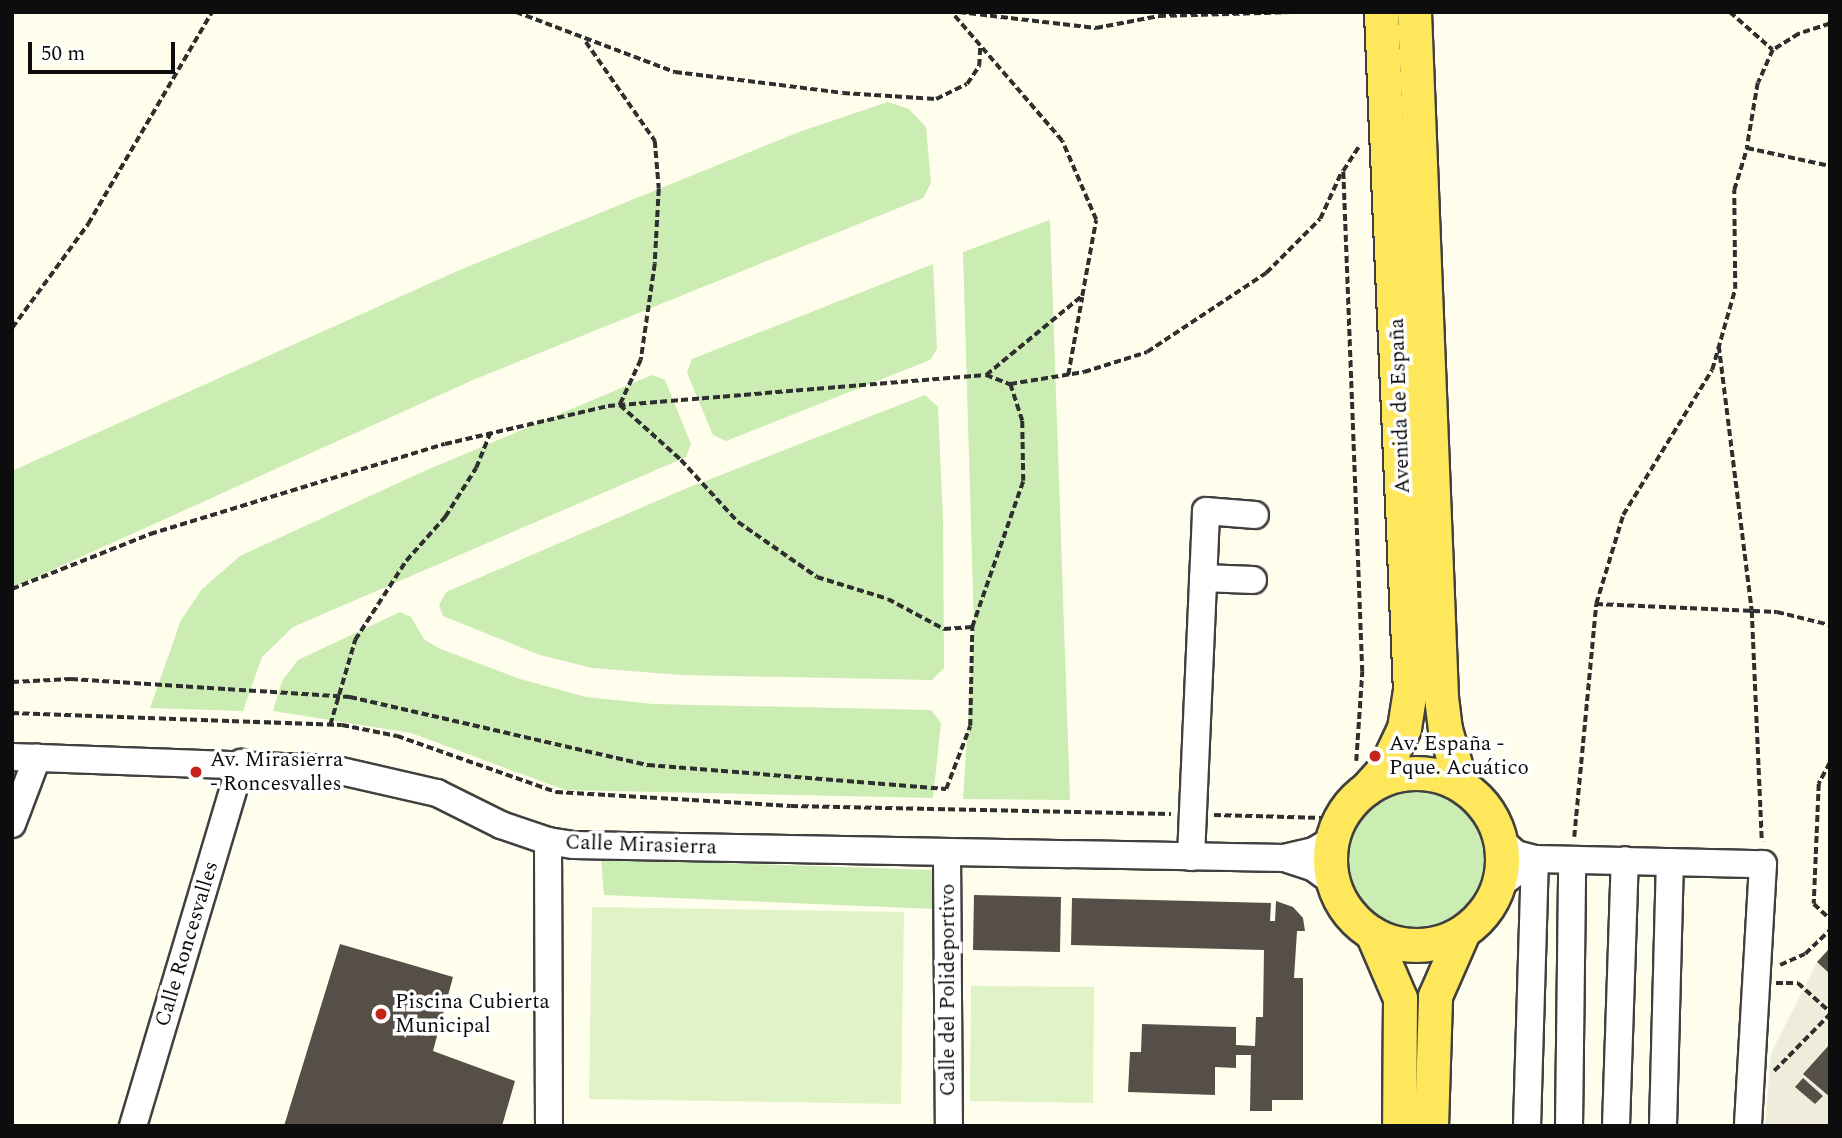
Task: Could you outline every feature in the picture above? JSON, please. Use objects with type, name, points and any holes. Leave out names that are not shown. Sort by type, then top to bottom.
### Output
[{"type":"main road","name":"Avenida de España","points":[[1354,782],[1385,768],[1404,728],[1410,691],[1381,12]]},
{"type":"main road","name":"Avenida de España","points":[[1414,12],[1441,697],[1445,729],[1461,785]]},
{"type":"main road","points":[[1399,1126],[1401,998],[1341,902],[1327,888],[1325,828],[1345,811],[1354,782],[1413,773],[1438,776],[1461,785],[1482,805],[1500,840],[1499,885],[1485,911],[1463,932],[1435,996],[1431,1126]]},
{"type":"main road","points":[[1363,936],[1402,944],[1423,944],[1463,932]]},
{"type":"street","points":[[1191,857],[1206,511],[1255,514]]},
{"type":"street","points":[[1203,578],[1253,580]]},
{"type":"street","points":[[12,824],[25,758]]},
{"type":"street","name":"Calle Mirasierra","points":[[25,758],[241,763],[379,777],[437,793],[548,841],[947,854],[1284,858],[1314,851],[1325,828]]},
{"type":"street","name":"Calle Roncesvalles","points":[[133,1126],[241,763]]},
{"type":"street","points":[[1500,840],[1516,854],[1535,859],[1572,862],[1625,860],[1763,864],[1748,1126]]},
{"type":"street","points":[[548,841],[549,1126]]},
{"type":"street","name":"Calle del Polideportivo","points":[[947,854],[949,1126]]},
{"type":"street","name":"Calle Mirasierra","points":[[1284,858],[1314,868],[1327,888]]},
{"type":"street","points":[[1499,885],[1535,859]]},
{"type":"street","points":[[1527,1126],[1535,859]]},
{"type":"street","points":[[1616,1126],[1625,860]]},
{"type":"street","points":[[1569,1126],[1572,862]]},
{"type":"street","points":[[1663,1126],[1670,862]]},
{"type":"path","points":[[12,328],[88,224],[212,12]]},
{"type":"path","points":[[516,12],[586,42],[675,72],[936,99],[967,84],[979,66],[980,44]]},
{"type":"path","points":[[951,12],[1062,141],[1096,220],[1068,374]]},
{"type":"path","points":[[959,12],[1096,28],[1159,16],[1291,12]]},
{"type":"path","points":[[1730,12],[1773,50]]},
{"type":"path","points":[[1572,862],[1596,604],[1623,515],[1712,370],[1735,289],[1734,190],[1747,148],[1758,83],[1773,50],[1799,34],[1830,24]]},
{"type":"path","points":[[586,42],[655,141],[659,189],[655,264],[641,360],[620,405]]},
{"type":"path","points":[[12,589],[150,534],[490,433],[620,405],[986,375],[1010,384],[1068,374],[1147,352],[1266,273],[1320,219],[1343,171],[1364,140]]},
{"type":"path","points":[[1747,148],[1830,166]]},
{"type":"path","points":[[12,713],[330,725],[397,736],[556,792],[791,806],[1193,815],[1325,828],[1354,782],[1362,672],[1343,171]]},
{"type":"path","points":[[986,375],[1082,296]]},
{"type":"path","points":[[1719,346],[1752,611],[1763,864]]},
{"type":"path","points":[[12,682],[71,679],[338,697],[648,765],[946,789],[970,726],[972,626],[1023,481],[1022,421],[1010,384]]},
{"type":"path","points":[[620,405],[681,460],[738,522],[817,577],[888,599],[944,629],[972,626]]},
{"type":"path","points":[[330,725],[355,640],[406,561],[445,517],[476,468],[490,433]]},
{"type":"path","points":[[1596,604],[1752,611],[1807,616],[1830,625]]},
{"type":"path","points":[[1830,763],[1819,784],[1814,904],[1830,919]]},
{"type":"path","points":[[1327,888],[1363,936]]},
{"type":"path","points":[[1758,979],[1805,954],[1830,930]]},
{"type":"path","points":[[1752,1071],[1769,1073],[1782,1067],[1830,1013],[1798,983],[1758,979]]},
{"type":"green space","points":[[888,102],[909,109],[926,127],[931,183],[923,198],[473,380],[12,588],[12,471],[462,269],[799,132]]},
{"type":"green space","points":[[1050,220],[1070,800],[963,799],[974,627],[963,252]]},
{"type":"green space","points":[[933,264],[937,349],[930,360],[726,441],[713,435],[687,373],[692,359]]},
{"type":"green space","points":[[652,375],[665,380],[691,444],[686,457],[293,627],[262,657],[243,711],[150,708],[181,620],[202,589],[240,556],[422,472]]},
{"type":"green space","points":[[925,395],[938,407],[943,520],[944,668],[932,680],[682,675],[592,668],[540,655],[443,616],[439,605],[446,592],[680,491]]},
{"type":"green space","points":[[400,612],[411,617],[424,639],[438,648],[520,679],[586,697],[653,704],[931,710],[941,723],[933,798],[565,790],[411,733],[273,711],[282,681],[298,660]]},
{"type":"green space","points":[[1415,789],[1441,794],[1464,809],[1479,832],[1484,858],[1479,884],[1464,907],[1441,922],[1415,927],[1389,922],[1366,907],[1351,884],[1346,858],[1351,832],[1366,809],[1389,794]]},
{"type":"green space","points":[[601,859],[932,870],[935,909],[604,895]]},
{"type":"green space","points":[[592,907],[904,912],[901,1104],[589,1099]]},
{"type":"green space","points":[[971,986],[1094,987],[1093,1103],[970,1101]]},
{"type":"shaded area","points":[[1817,962],[1830,974],[1830,1044],[1804,1074],[1830,1097],[1830,1126],[1765,1126],[1771,1053]]},
{"type":"building","points":[[974,895],[1061,897],[1060,952],[973,950]]},
{"type":"building","points":[[1072,898],[1271,903],[1270,921],[1275,921],[1276,901],[1293,907],[1303,918],[1305,931],[1297,931],[1294,978],[1303,978],[1303,1100],[1272,1100],[1272,1111],[1250,1111],[1251,1055],[1236,1055],[1236,1068],[1215,1067],[1215,1095],[1128,1092],[1130,1052],[1141,1052],[1142,1024],[1236,1027],[1236,1045],[1255,1046],[1256,1017],[1263,1017],[1264,950],[1071,945]]},
{"type":"building","name":"Piscina Cubierta Municipal","points":[[340,944],[453,977],[433,1051],[515,1081],[502,1126],[284,1126]]},
{"type":"building","points":[[1828,950],[1830,952],[1830,974],[1817,962]]},
{"type":"building","points":[[1830,1044],[1830,1097],[1803,1074]]},
{"type":"building","points":[[1803,1078],[1823,1096],[1815,1104],[1795,1087]]},
{"type":"place","name":"Av. España - Pque. Acuático","points":[[1375,756]]},
{"type":"place","name":"Av. Mirasierra - Roncesvalles","points":[[196,772]]},
{"type":"place","name":"Piscina Cubierta Municipal","points":[[381,1014]]}]
